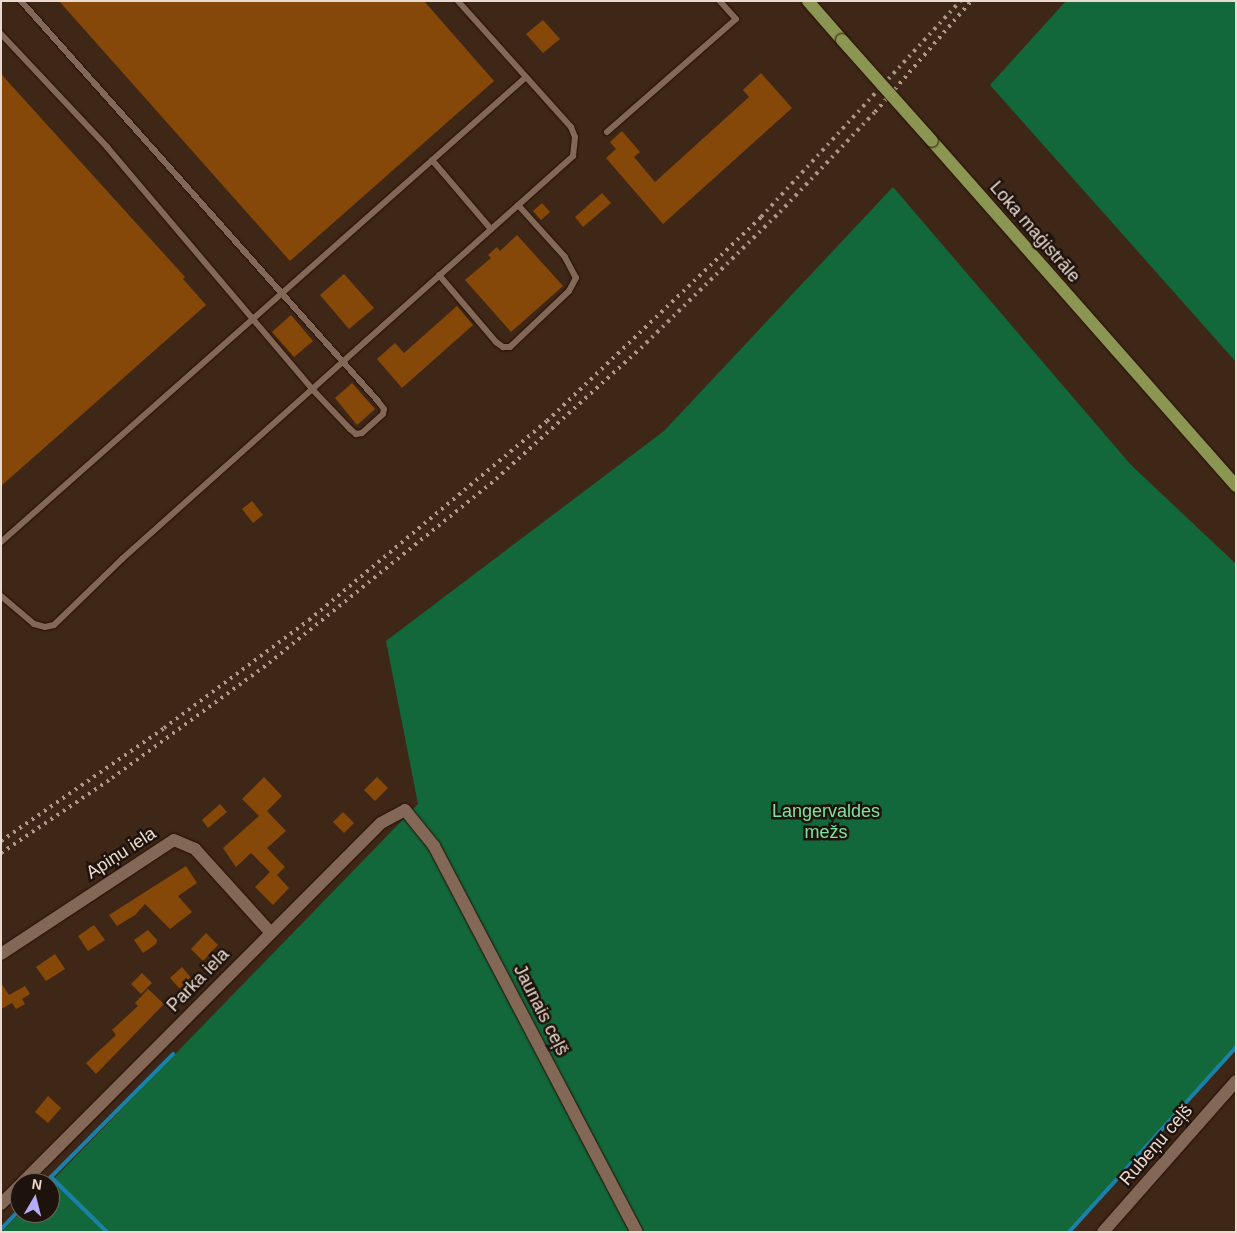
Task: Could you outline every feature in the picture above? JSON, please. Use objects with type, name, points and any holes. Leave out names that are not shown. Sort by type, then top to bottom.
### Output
[{"type":"main road","name":"Loka maģistrāle","points":[[808,1],[1236,486]]},
{"type":"street","name":"Parka iela","points":[[32,1173],[270,932],[381,823],[404,810]]},
{"type":"street","name":"Jaunais ceļš","points":[[404,810],[434,846],[637,1232]]},
{"type":"street","name":"Apiņu iela","points":[[1,954],[174,840],[194,849],[270,932]]},
{"type":"street","name":"Rubeņu ceļš","points":[[1103,1232],[1236,1081]]},
{"type":"street","name":"Parka iela","points":[[1,1204],[10,1195]]},
{"type":"lane","points":[[1,34],[107,148],[313,390],[350,429],[356,434],[362,433],[384,409],[21,1]]},
{"type":"lane","points":[[1,596],[34,624],[45,627],[54,625],[122,559],[343,365],[431,286],[439,275],[573,156],[576,146],[571,127],[458,1]]},
{"type":"lane","points":[[607,132],[736,19],[720,1]]},
{"type":"lane","points":[[1,542],[526,77]]},
{"type":"lane","points":[[432,160],[491,229]]},
{"type":"lane","points":[[439,275],[496,342],[510,347],[569,292],[576,278],[565,257],[518,206]]},
{"type":"green space","points":[[1066,1],[1236,1],[1236,362],[990,85]]},
{"type":"green space","name":"Langervaldes mežs","points":[[893,187],[1131,465],[1236,564],[1236,1050],[1069,1232],[1,1232],[10,1223],[60,1223],[60,1173],[418,804],[386,641],[664,431]]},
{"type":"building","points":[[59,1],[424,1],[494,81],[290,261]]},
{"type":"building","points":[[543,20],[560,39],[543,53],[526,34]]},
{"type":"building","points":[[761,73],[792,108],[663,224],[606,158],[616,149],[610,142],[622,131],[640,152],[634,157],[655,182],[749,97],[743,90]]},
{"type":"building","points":[[1,74],[185,277],[183,279],[206,305],[1,486]]},
{"type":"building","points":[[602,193],[611,203],[583,227],[575,217]]},
{"type":"building","points":[[542,203],[550,212],[541,220],[533,211]]},
{"type":"building","points":[[517,235],[563,286],[511,332],[465,280],[491,258],[488,255],[497,247],[500,251]]},
{"type":"building","points":[[344,274],[374,308],[349,329],[320,295]]},
{"type":"building","points":[[457,306],[473,325],[402,388],[377,359],[395,343],[404,353]]},
{"type":"building","points":[[291,315],[313,341],[294,357],[272,332]]},
{"type":"building","points":[[352,383],[375,409],[357,425],[335,398]]},
{"type":"building","points":[[252,501],[263,515],[253,523],[242,509]]},
{"type":"building","points":[[264,777],[282,796],[267,811],[286,831],[267,848],[285,867],[277,875],[289,888],[273,905],[255,887],[270,872],[251,853],[236,867],[223,848],[259,816],[242,799]]},
{"type":"building","points":[[377,777],[388,788],[375,801],[364,790]]},
{"type":"building","points":[[220,804],[227,812],[208,828],[202,820]]},
{"type":"building","points":[[343,812],[354,823],[344,833],[333,822]]},
{"type":"building","points":[[186,866],[197,883],[178,896],[192,912],[170,929],[145,904],[135,915],[117,926],[109,915]]},
{"type":"building","points":[[94,925],[105,940],[88,951],[78,936]]},
{"type":"building","points":[[148,930],[157,940],[156,944],[143,953],[134,940]]},
{"type":"building","points":[[206,933],[218,945],[203,961],[191,949]]},
{"type":"building","points":[[55,954],[65,969],[46,981],[36,967]]},
{"type":"building","points":[[182,967],[192,979],[181,990],[170,978]]},
{"type":"building","points":[[142,973],[152,983],[141,994],[131,984]]},
{"type":"building","points":[[1,983],[9,995],[25,986],[30,994],[22,999],[25,1004],[16,1009],[12,1003],[1,1009]]},
{"type":"building","points":[[148,989],[164,1004],[96,1074],[86,1063],[116,1035],[112,1030],[138,1006],[135,1003]]},
{"type":"building","points":[[48,1096],[61,1108],[48,1123],[35,1112]]},
{"type":"waterway","points":[[1069,1232],[1236,1047]]},
{"type":"waterway","points":[[55,1173],[173,1054]]},
{"type":"waterway","points":[[60,1186],[107,1232]]},
{"type":"waterway","points":[[1,1229],[10,1220]]},
{"type":"railway","points":[[1,841],[164,728],[309,620],[547,421],[761,217],[960,1]]},
{"type":"railway","points":[[1,853],[112,778],[269,663],[496,479],[641,348],[780,212],[875,112],[971,1]]}]
